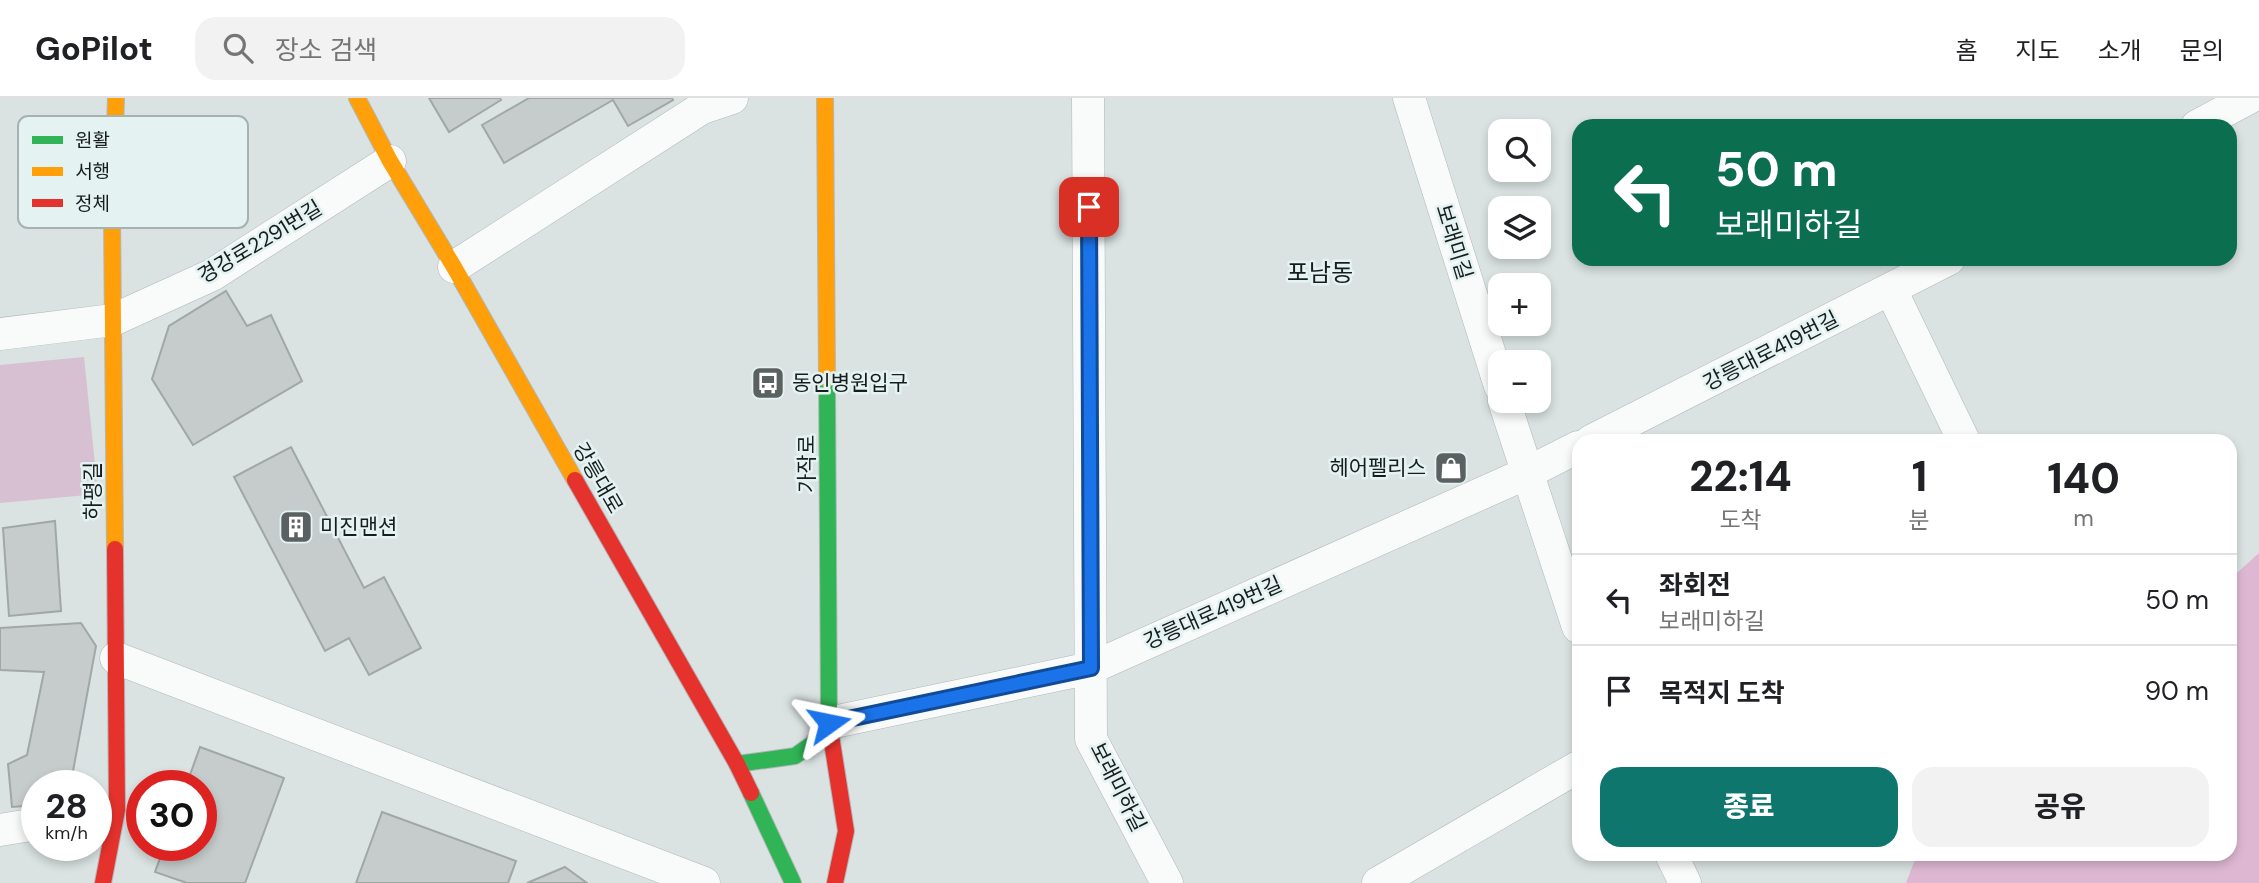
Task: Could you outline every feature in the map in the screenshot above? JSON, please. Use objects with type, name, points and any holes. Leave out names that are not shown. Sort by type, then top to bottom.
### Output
[{"type":"street","name":"하평길","points":[[115,116],[116,98]]},
{"type":"street","name":"강릉대로","points":[[358,98],[390,161],[454,267],[737,764],[793,883]]},
{"type":"street","points":[[454,267],[699,103],[732,98]]},
{"type":"street","name":"가작로","points":[[825,98],[829,723],[846,831],[835,883]]},
{"type":"street","name":"보래미하길","points":[[1088,98],[1091,740],[1167,883]]},
{"type":"street","name":"보래미길","points":[[1409,98],[1489,350]]},
{"type":"street","points":[[2210,119],[2249,98]]},
{"type":"street","name":"경강로2291번길","points":[[0,334],[113,320],[212,275],[390,161]]},
{"type":"street","name":"하평길","points":[[109,770],[116,658],[112,228]]},
{"type":"street","name":"강릉대로419번길","points":[[1605,434],[1936,266]]},
{"type":"street","points":[[1891,290],[1961,434]]},
{"type":"street","points":[[1508,413],[1572,609]]},
{"type":"street","name":"강릉대로419번길","points":[[829,723],[1091,668],[1527,473],[1572,450]]},
{"type":"street","points":[[116,658],[704,883]]},
{"type":"street","points":[[737,764],[795,756],[812,744],[829,723]]},
{"type":"street","points":[[1378,883],[1572,770]]},
{"type":"street","points":[[0,830],[21,827]]},
{"type":"street","name":"하평길","points":[[103,883],[104,861]]},
{"type":"street","points":[[1674,861],[1685,883]]},
{"type":"shaded area","points":[[84,357],[98,494],[0,503],[0,365]]},
{"type":"shaded area","points":[[2259,553],[2259,883],[1906,883],[1914,861],[2237,861],[2238,572]]},
{"type":"building","points":[[429,98],[500,98],[501,100],[449,132]]},
{"type":"building","points":[[529,98],[673,100],[628,126],[613,100],[504,163],[482,125]]},
{"type":"building","points":[[226,291],[247,326],[271,315],[302,381],[193,445],[152,379],[169,326]]},
{"type":"building","name":"미진맨션","points":[[291,447],[364,588],[384,577],[421,648],[369,675],[349,638],[325,651],[234,477]]},
{"type":"building","points":[[55,521],[61,611],[9,616],[3,528]]},
{"type":"building","points":[[81,623],[96,646],[73,770],[21,770],[21,806],[12,807],[8,764],[27,755],[44,672],[0,670],[0,628]]},
{"type":"building","points":[[200,747],[284,778],[245,883],[187,883],[155,872],[159,861],[217,861],[217,770],[192,770]]},
{"type":"building","points":[[382,812],[516,861],[508,883],[356,883]]},
{"type":"building","points":[[565,867],[587,883],[527,883]]},
{"type":"traffic: fast","points":[[737,764],[795,756],[812,744],[829,723],[827,379]]},
{"type":"traffic: fast","points":[[751,793],[793,883]]},
{"type":"traffic: slow","points":[[115,116],[116,98]]},
{"type":"traffic: slow","points":[[357,98],[390,161],[454,267],[575,480]]},
{"type":"traffic: slow","points":[[825,98],[827,379]]},
{"type":"traffic: slow","points":[[112,228],[115,549]]},
{"type":"traffic: jam","points":[[575,480],[751,793]]},
{"type":"traffic: jam","points":[[103,883],[117,810],[115,549]]},
{"type":"traffic: jam","points":[[829,723],[846,831],[835,883]]},
{"type":"place","name":"동인병원입구","points":[[768,383]]},
{"type":"place","name":"헤어펠리스","points":[[1451,468]]},
{"type":"place","name":"미진맨션","points":[[296,527]]},
{"type":"district","name":"포남동","points":[[1320,272]]},
{"type":"route","points":[[829,723],[1091,668],[1089,207]]}]
